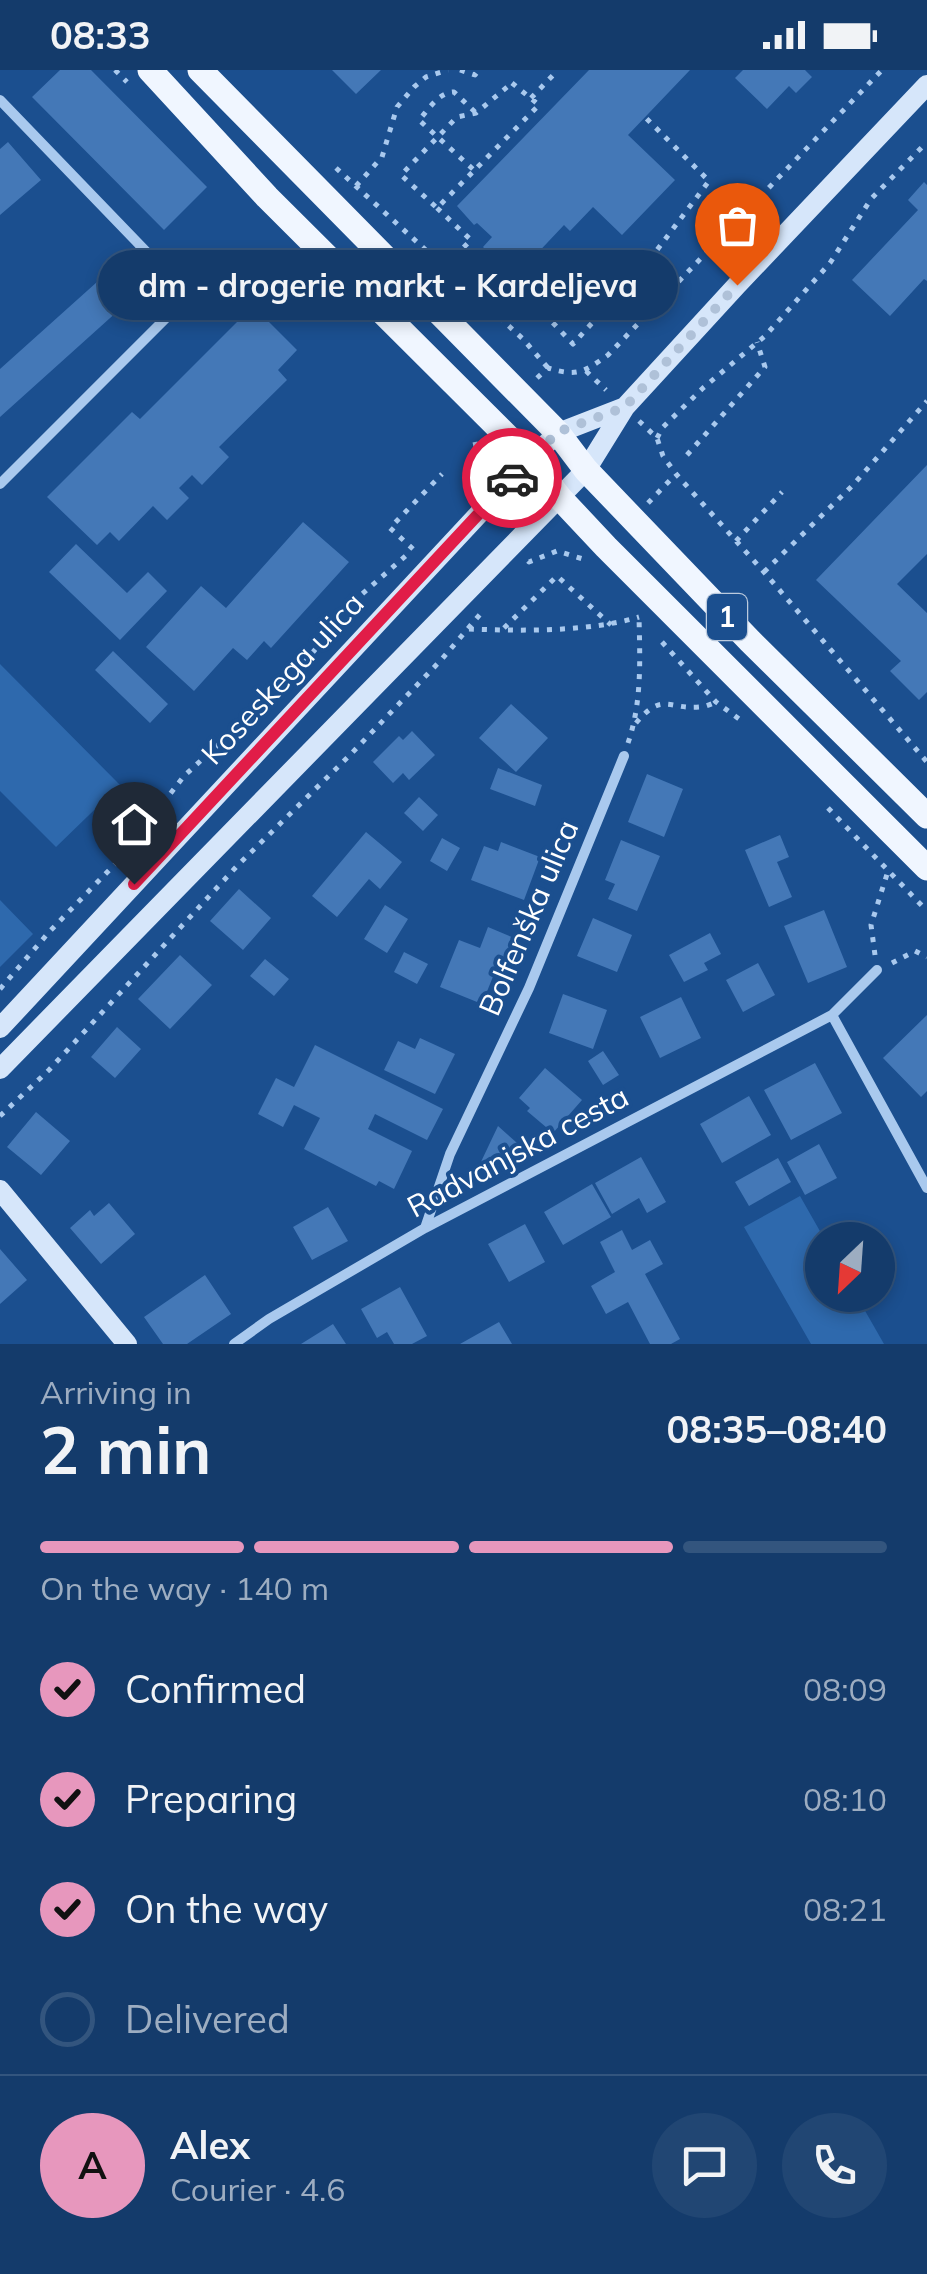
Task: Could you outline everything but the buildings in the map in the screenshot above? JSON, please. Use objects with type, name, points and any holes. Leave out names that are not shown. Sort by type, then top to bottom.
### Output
[{"type":"main road","name":"1","points":[[150,70],[267,197],[530,459],[560,498],[657,599],[927,868]]},
{"type":"main road","name":"1","points":[[200,70],[558,432],[586,470],[750,641],[927,816]]},
{"type":"street","points":[[0,1068],[560,498],[586,470],[625,407],[927,85]]},
{"type":"street","points":[[0,100],[188,295]]},
{"type":"street","points":[[0,484],[229,255]]},
{"type":"street","points":[[558,432],[625,407]]},
{"type":"street","name":"Koseskega ulica","points":[[0,1028],[558,432]]},
{"type":"street","name":"Bolfenška ulica","points":[[425,1228],[450,1154],[530,988],[624,756]]},
{"type":"street","name":"Radvanjska cesta","points":[[234,1344],[425,1228],[832,1015],[877,970]]},
{"type":"street","points":[[832,1015],[927,1188]]},
{"type":"street","points":[[0,1190],[127,1344]]},
{"type":"path","points":[[356,186],[382,157],[397,106],[426,77],[448,70]]},
{"type":"path","points":[[460,70],[475,75],[480,70]]},
{"type":"path","points":[[531,98],[558,70]]},
{"type":"path","points":[[330,163],[523,339],[548,368],[566,374],[586,371],[608,356],[882,70]]},
{"type":"path","points":[[438,208],[539,106],[512,83],[476,113],[456,117],[402,176],[471,240],[444,267]]},
{"type":"path","points":[[475,171],[419,120],[447,92],[454,92],[476,113]]},
{"type":"path","points":[[517,285],[573,344],[650,258],[709,181],[645,117]]},
{"type":"path","points":[[657,438],[702,388],[765,336],[830,262],[871,199],[927,142]]},
{"type":"path","points":[[229,255],[289,252]]},
{"type":"path","points":[[650,258],[676,285]]},
{"type":"path","points":[[687,455],[765,367],[756,342]]},
{"type":"path","points":[[540,375],[548,368]]},
{"type":"path","points":[[764,572],[853,485],[927,401]]},
{"type":"path","points":[[474,438],[481,470],[469,496],[482,510]]},
{"type":"path","points":[[413,549],[390,528],[442,474]]},
{"type":"path","points":[[634,520],[676,474],[927,762]]},
{"type":"path","points":[[736,541],[782,492]]},
{"type":"path","points":[[284,686],[361,594],[421,542]]},
{"type":"path","points":[[511,544],[528,563],[557,551],[588,560]]},
{"type":"path","points":[[502,630],[557,576],[611,625]]},
{"type":"path","points":[[0,1116],[50,1070],[237,866],[350,754],[484,610]]},
{"type":"path","points":[[468,629],[611,625],[639,617]]},
{"type":"path","points":[[639,617],[716,702],[743,722]]},
{"type":"path","points":[[624,756],[640,692],[639,617]]},
{"type":"path","points":[[634,725],[658,704],[700,707],[716,702]]},
{"type":"path","points":[[0,989],[119,860],[184,776],[231,732],[264,710]]},
{"type":"path","points":[[822,802],[927,910]]},
{"type":"path","points":[[888,872],[871,924],[877,970],[915,950],[927,957]]},
{"type":"shaded area","points":[[0,664],[120,785],[56,847],[0,791]]},
{"type":"shaded area","points":[[0,900],[33,934],[0,967]]},
{"type":"shaded area","points":[[800,1196],[815,1222],[805,1222],[805,1312],[866,1312],[884,1344],[811,1344],[744,1227]]},
{"type":"way so far","points":[[512,478],[558,432],[625,407],[737,285]]},
{"type":"place","name":"dm - drogerie markt - Kardeljeva","points":[[737,285]]},
{"type":"route","points":[[134,884],[512,478]]}]
